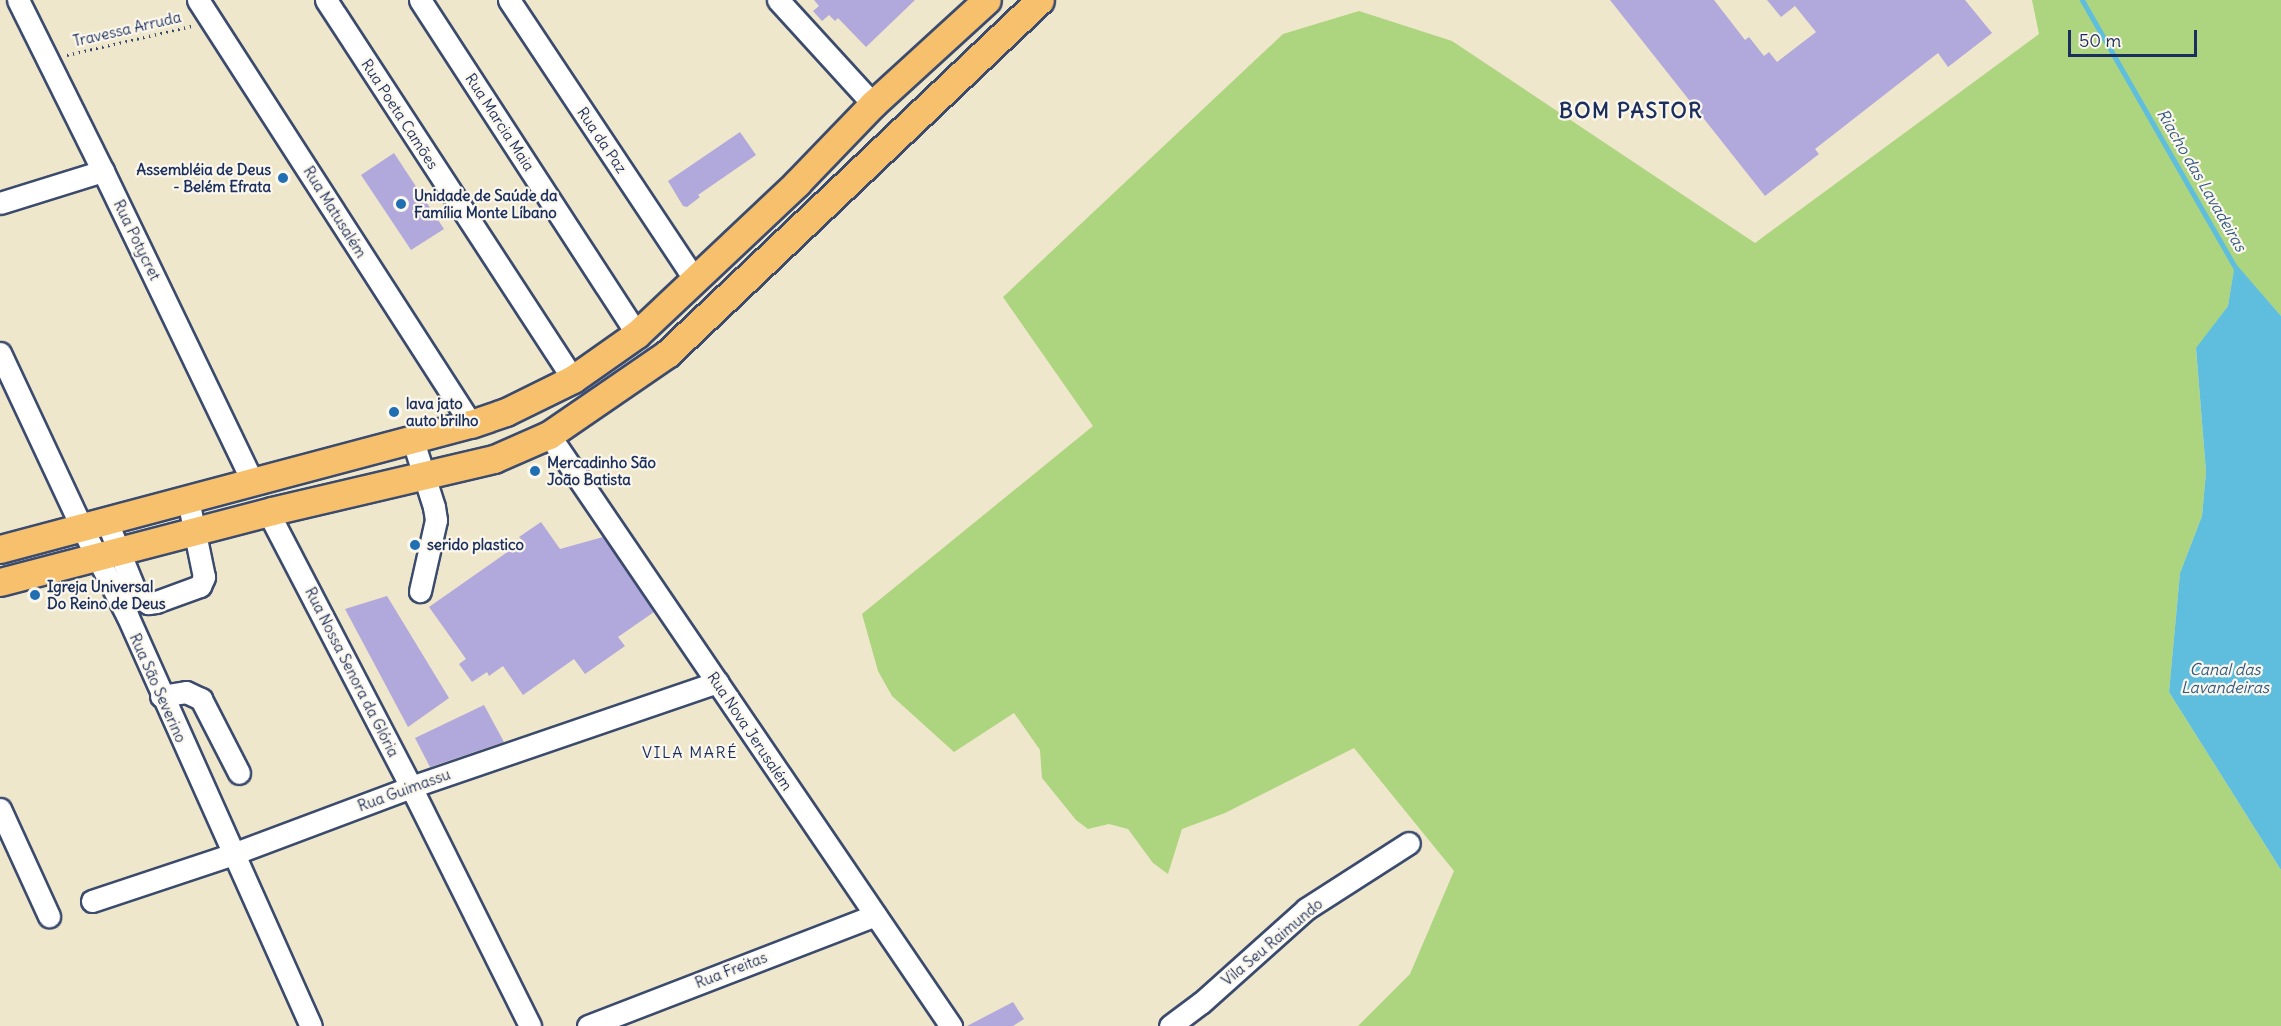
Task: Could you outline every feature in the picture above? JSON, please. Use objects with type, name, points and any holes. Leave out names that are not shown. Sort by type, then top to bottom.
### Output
[{"type":"main road","points":[[0,549],[471,424],[506,412],[573,379],[637,334],[796,183],[873,104],[987,0]]},
{"type":"main road","points":[[0,582],[268,512],[494,459],[549,435],[667,354],[1040,0]]},
{"type":"main road","points":[[796,183],[819,211]]},
{"type":"street","name":"Rua Potycret","points":[[18,0],[253,482]]},
{"type":"street","name":"Rua Matusalém","points":[[198,0],[471,424]]},
{"type":"street","name":"Rua Poeta Camões","points":[[326,0],[573,379]]},
{"type":"street","name":"Rua Marcia Maia","points":[[420,0],[637,334]]},
{"type":"street","name":"Rua da Paz","points":[[509,0],[695,280]]},
{"type":"street","points":[[778,0],[873,104]]},
{"type":"street","points":[[0,203],[103,171]]},
{"type":"street","name":"Rua São Severino","points":[[0,353],[108,554],[127,615],[161,696],[311,1026]]},
{"type":"street","name":"Rua Nova Jerusalém","points":[[549,435],[951,1026]]},
{"type":"street","points":[[413,441],[426,476],[436,520],[420,591]]},
{"type":"street","points":[[108,554],[137,595],[148,603],[200,586],[204,578],[188,500]]},
{"type":"street","name":"Rua Nossa Senora da Glória","points":[[268,512],[411,787],[530,1026]]},
{"type":"street","name":"Rua Guimassu","points":[[92,901],[233,854],[411,787],[717,682]]},
{"type":"street","points":[[161,696],[186,692],[201,699],[239,773]]},
{"type":"street","points":[[0,809],[49,916]]},
{"type":"street","name":"Vila Seu Raimundo","points":[[1170,1026],[1201,1003],[1306,909],[1409,843]]},
{"type":"street","name":"Rua Freitas","points":[[588,1026],[874,915]]},
{"type":"path","name":"Travessa Arruda","points":[[47,60],[212,22]]},
{"type":"green space","points":[[2032,0],[2281,0],[2281,316],[2235,264],[2228,306],[2196,349],[2206,472],[2202,516],[2180,573],[2169,692],[2281,870],[2281,1026],[1358,1026],[1410,974],[1454,871],[1354,748],[1225,813],[1182,829],[1168,874],[1153,863],[1128,829],[1109,824],[1088,829],[1076,820],[1042,778],[1040,750],[1014,713],[954,752],[892,696],[878,671],[862,614],[1093,426],[1003,297],[1283,34],[1359,11],[1452,41],[1755,243],[2039,34]]},
{"type":"water","name":"Canal das Lavandeiras","points":[[2235,263],[2281,316],[2281,870],[2169,692],[2180,573],[2202,516],[2206,472],[2196,348],[2228,306]]},
{"type":"building","points":[[814,0],[915,0],[866,47],[838,18],[835,21],[829,15],[822,21],[813,11],[819,6]]},
{"type":"building","points":[[1610,0],[1714,0],[1745,40],[1749,37],[1764,56],[1769,52],[1777,62],[1816,32],[1795,6],[1781,17],[1767,0],[1965,0],[1992,33],[1948,67],[1938,53],[1815,149],[1819,154],[1765,196]]},
{"type":"building","points":[[740,132],[756,155],[698,195],[700,197],[687,207],[683,206],[668,181]]},
{"type":"building","points":[[394,153],[444,229],[411,250],[361,175]]},
{"type":"building","points":[[541,522],[560,549],[603,537],[654,612],[618,637],[625,646],[585,674],[574,659],[523,695],[503,666],[489,676],[487,672],[472,682],[459,664],[466,659],[429,607],[523,541],[519,537]]},
{"type":"building","points":[[387,596],[449,698],[408,727],[345,609]]},
{"type":"building","points":[[484,705],[504,742],[430,767],[415,738]]},
{"type":"building","points":[[1013,1002],[1024,1019],[1013,1026],[967,1026]]},
{"type":"waterway","name":"Riacho das Lavadeiras","points":[[2082,0],[2236,269]]},
{"type":"place","name":"Assembléia de Deus - Belém Efrata","points":[[283,178]]},
{"type":"place","name":"Unidade de Saúde da Família Monte Líbano","points":[[401,204]]},
{"type":"place","name":"lava jato auto brilho","points":[[394,412]]},
{"type":"place","name":"Mercadinho São João Batista","points":[[535,471]]},
{"type":"place","name":"serido plastico","points":[[415,545]]},
{"type":"place","name":"Igreja Universal Do Reino de Deus","points":[[35,595]]},
{"type":"district","name":"BOM PASTOR","points":[[1631,111]]},
{"type":"district","name":"VILA MARÉ","points":[[690,752]]}]
